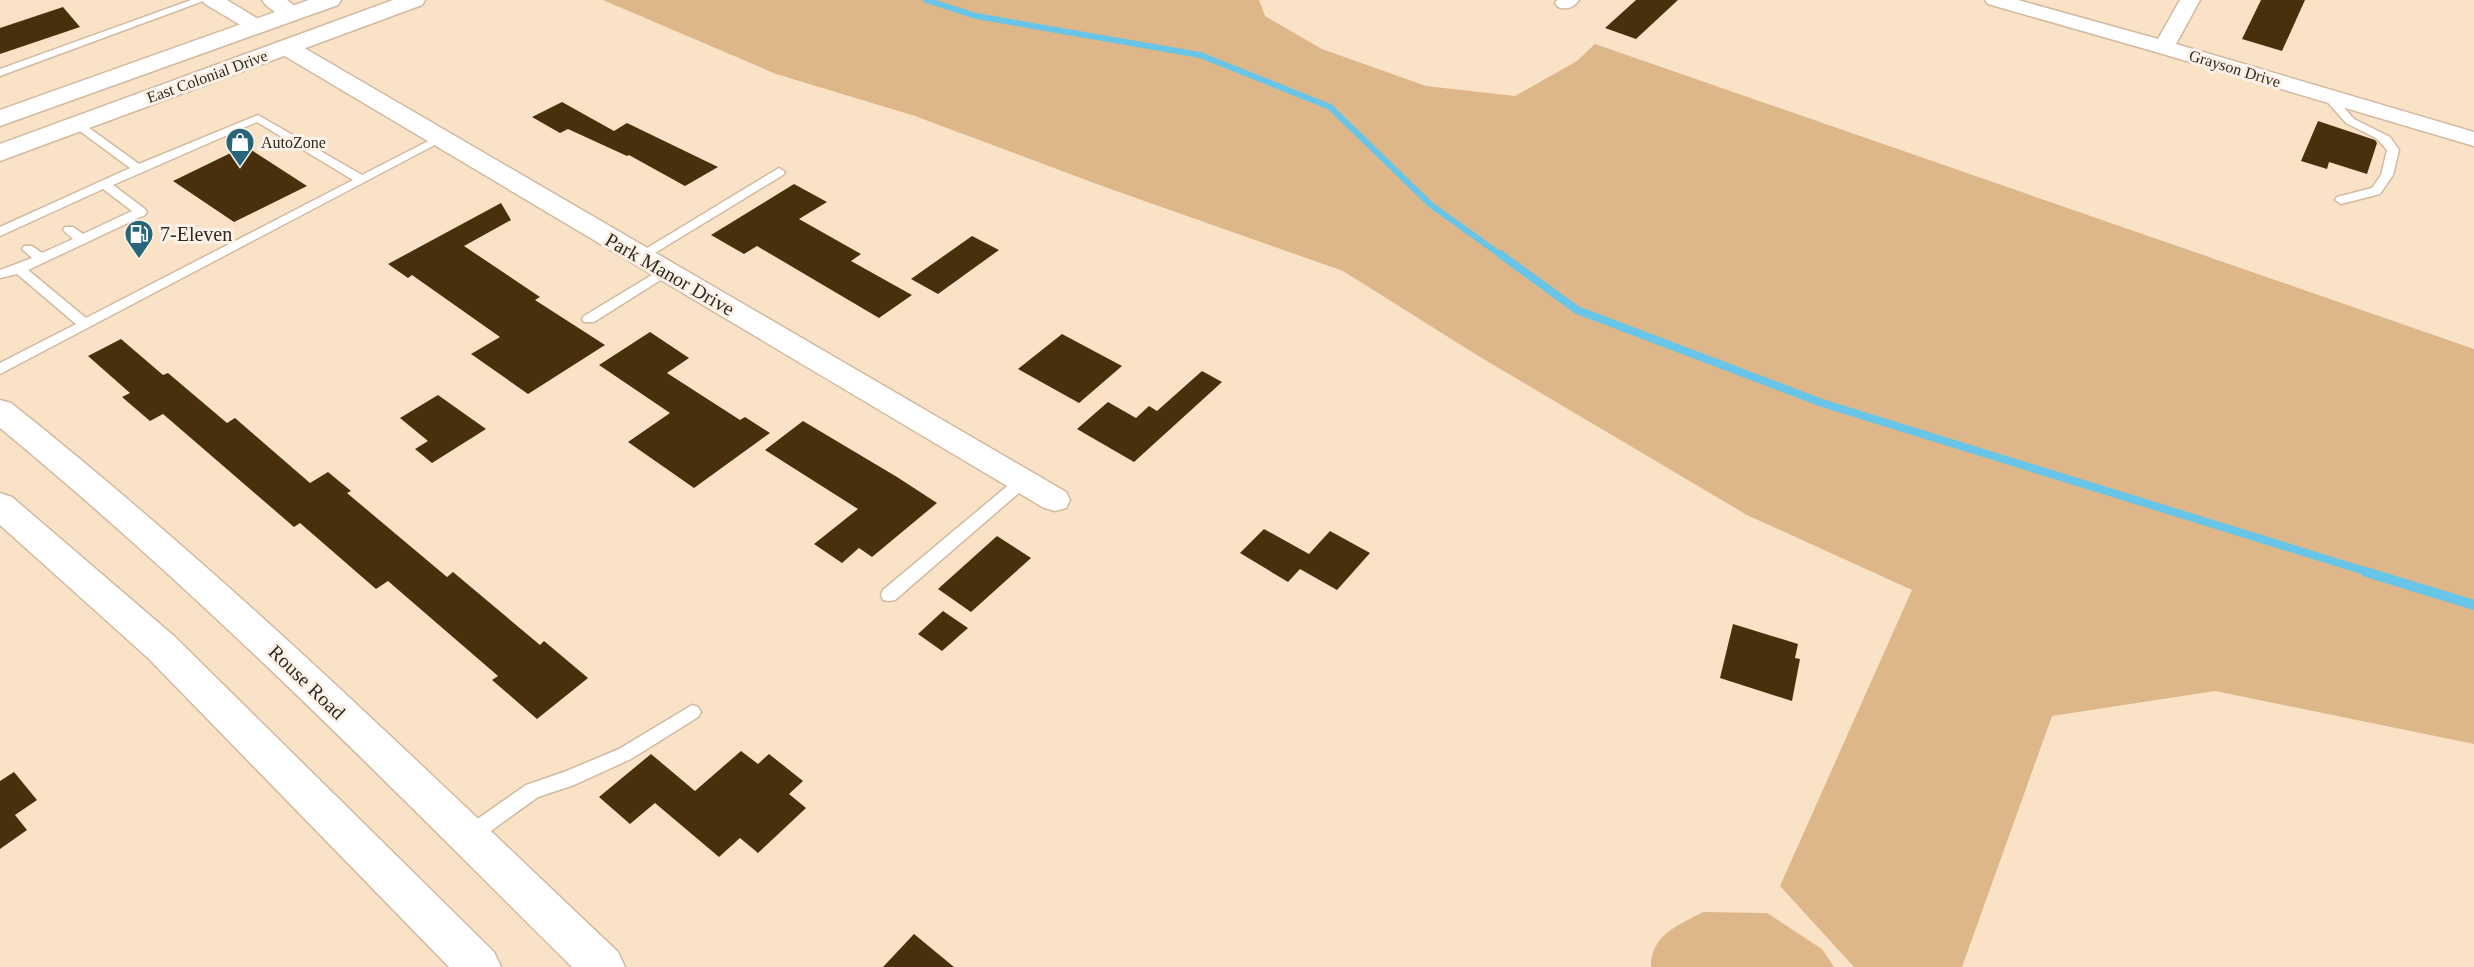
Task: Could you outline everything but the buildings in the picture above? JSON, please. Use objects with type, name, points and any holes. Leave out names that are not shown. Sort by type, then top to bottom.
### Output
[{"type":"main road","name":"East Colonial Drive","points":[[0,118],[330,0]]},
{"type":"main road","name":"East Colonial Drive","points":[[0,153],[414,0]]},
{"type":"main road","name":"Rouse Road","points":[[0,411],[118,509],[243,620],[603,967]]},
{"type":"main road","points":[[0,506],[161,647],[479,967]]},
{"type":"street","points":[[212,0],[256,26]]},
{"type":"street","points":[[272,0],[294,13]]},
{"type":"street","name":"Grayson Drive","points":[[1995,0],[2164,47],[2474,139]]},
{"type":"street","points":[[2164,47],[2190,0]]},
{"type":"street","name":"Park Manor Drive","points":[[286,47],[1055,500]]},
{"type":"lane","points":[[0,73],[201,0]]},
{"type":"lane","points":[[2328,96],[2344,116],[2361,128],[2385,139],[2393,150],[2387,175],[2376,191],[2341,200]]},
{"type":"lane","points":[[5,232],[48,214],[104,184],[258,118],[362,180]]},
{"type":"lane","points":[[77,124],[138,169]]},
{"type":"lane","points":[[0,369],[440,139]]},
{"type":"lane","points":[[640,256],[779,172]]},
{"type":"lane","points":[[0,274],[20,269],[141,212],[104,184]]},
{"type":"lane","points":[[69,230],[82,240]]},
{"type":"lane","points":[[28,249],[41,259]]},
{"type":"lane","points":[[20,269],[85,324]]},
{"type":"lane","points":[[589,319],[664,271]]},
{"type":"lane","points":[[889,595],[1023,481]]},
{"type":"lane","points":[[467,837],[532,791],[568,779],[625,754],[693,712]]},
{"type":"shaded area","points":[[603,0],[1259,0],[1265,16],[1322,49],[1426,86],[1515,96],[1577,61],[1595,44],[2474,349],[2474,744],[2215,691],[2052,716],[1962,967],[1854,967],[1780,886],[1912,590],[1747,515],[1480,357],[1343,271],[1102,186],[915,116],[776,74]]},
{"type":"shaded area","points":[[1703,912],[1767,913],[1822,949],[1834,967],[1651,967],[1652,956],[1661,939],[1668,932]]},
{"type":"waterway","points":[[926,0],[976,16],[1200,55],[1330,107],[1431,205],[1502,256]]},
{"type":"waterway","points":[[1500,254],[1577,310],[1822,403],[2371,573]]},
{"type":"waterway","points":[[2366,572],[2474,605]]},
{"type":"place","name":"AutoZone","points":[[240,168]]},
{"type":"place","name":"7-Eleven","points":[[139,260]]}]
